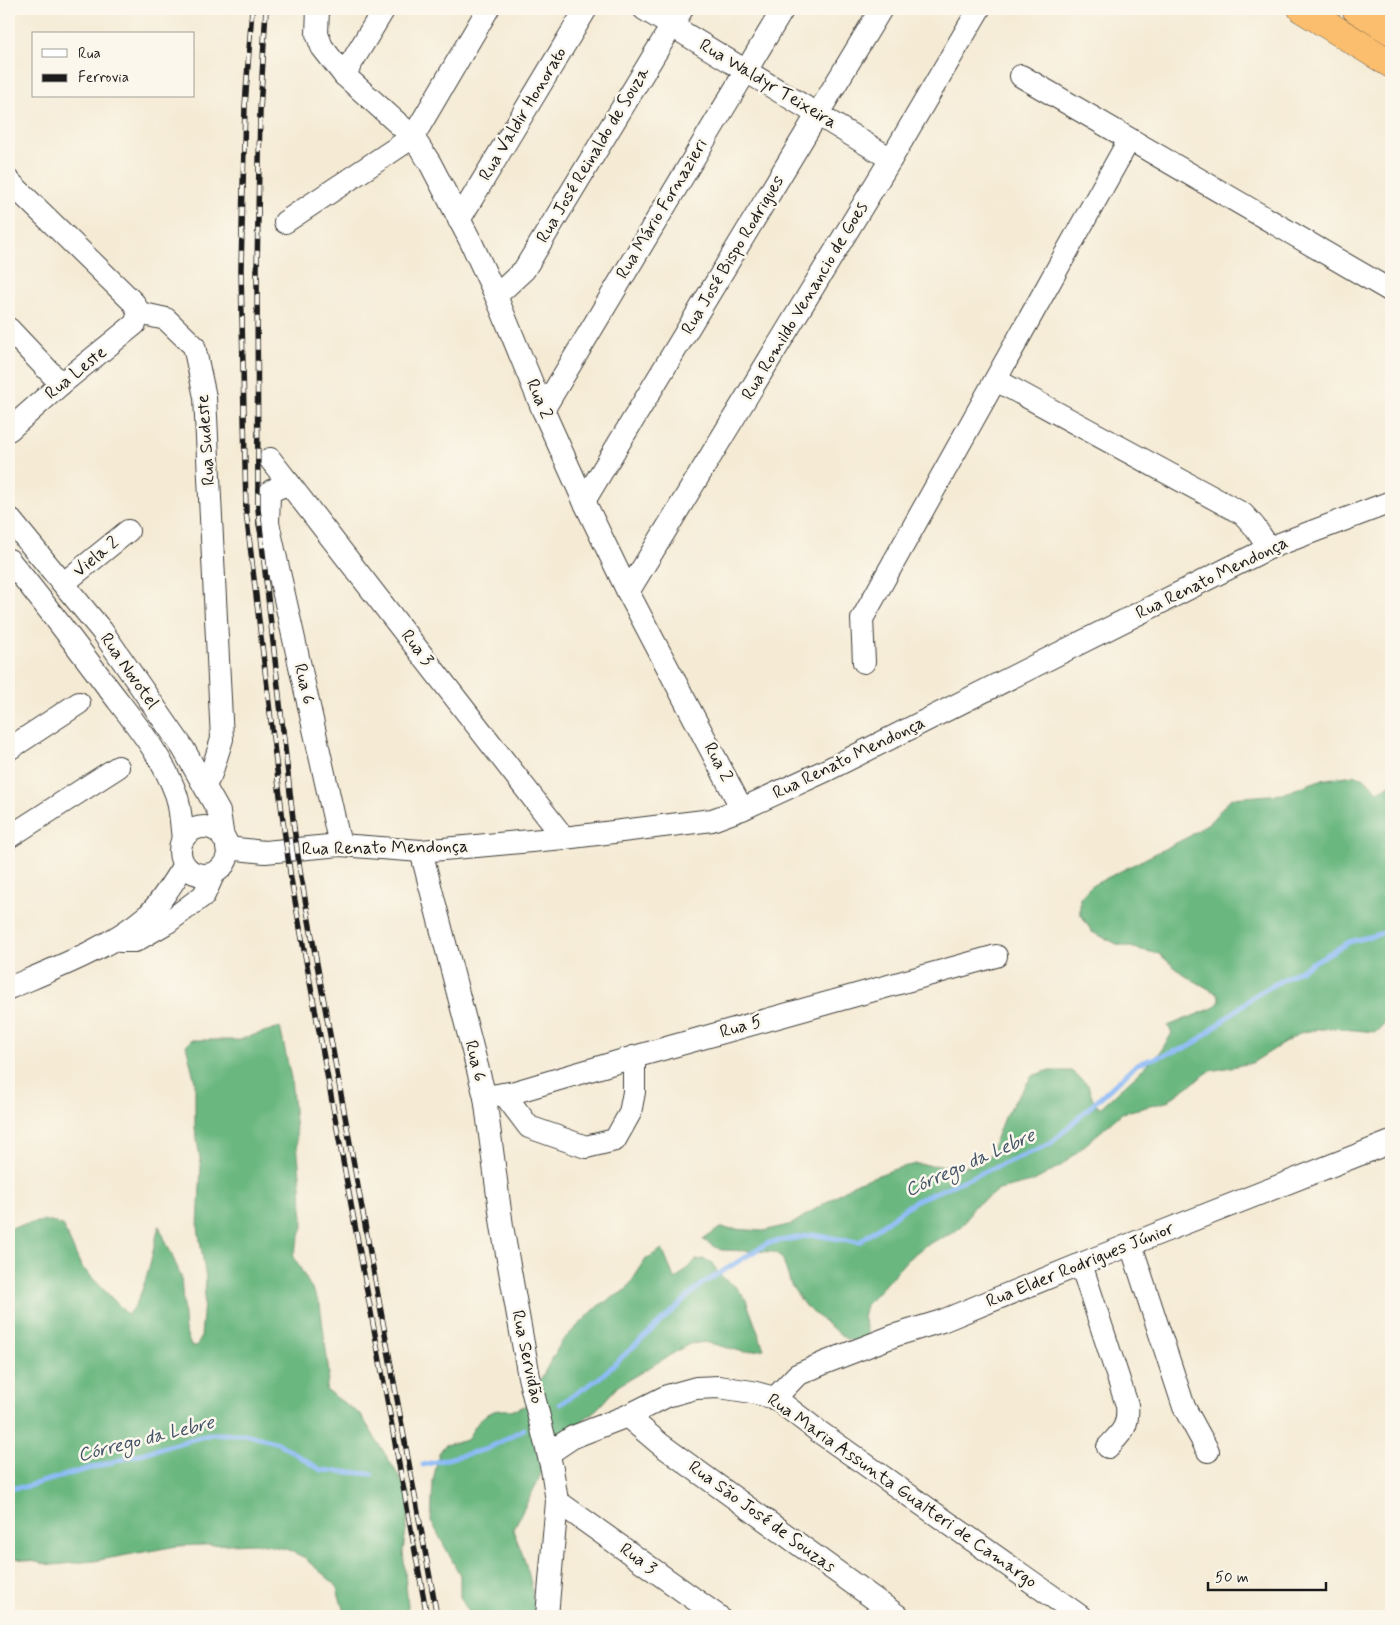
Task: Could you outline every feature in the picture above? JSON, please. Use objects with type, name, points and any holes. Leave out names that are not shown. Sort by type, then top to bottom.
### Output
[{"type":"highway","points":[[1302,9],[1391,64]]},
{"type":"highway","points":[[1356,9],[1391,31]]},
{"type":"street","name":"Rua 2","points":[[318,9],[317,34],[322,47],[344,76],[413,137],[430,163],[496,296],[543,410],[584,501],[628,592],[742,809]]},
{"type":"street","points":[[344,76],[384,9]]},
{"type":"street","points":[[285,222],[413,137],[488,9]]},
{"type":"street","name":"Rua Valdir Honorato","points":[[459,220],[586,9]]},
{"type":"street","name":"Rua Waldyr Teixeira","points":[[644,9],[677,17],[745,70],[891,159]]},
{"type":"street","name":"Rua Mário Fornazieri","points":[[543,410],[783,9]]},
{"type":"street","name":"Rua José Bispo Rodrigues","points":[[584,501],[819,115],[881,9]]},
{"type":"street","name":"Rua Romildo Venancio de Goes","points":[[628,592],[891,159],[979,9]]},
{"type":"street","name":"Rua José Reinaldo de Souza","points":[[496,296],[524,270],[677,17]]},
{"type":"street","points":[[1021,76],[1391,290]]},
{"type":"street","points":[[864,662],[862,619],[1129,140]]},
{"type":"street","points":[[9,181],[134,303],[139,313]]},
{"type":"street","name":"Rua Leste","points":[[9,430],[61,384],[135,324],[139,313]]},
{"type":"street","name":"Rua Sudeste","points":[[139,313],[166,319],[194,346],[205,397],[222,739],[211,774],[205,785]]},
{"type":"street","points":[[9,329],[61,384]]},
{"type":"street","points":[[996,380],[1243,514],[1269,548]]},
{"type":"street","name":"Rua 3","points":[[270,459],[564,838]]},
{"type":"street","name":"Rua 6","points":[[289,483],[271,491],[269,495],[268,523],[340,845]]},
{"type":"street","name":"Rua Renato Mendonça","points":[[222,856],[340,845],[421,851],[564,838],[712,820],[742,809],[827,770],[1269,548],[1391,502]]},
{"type":"street","name":"Rua Novotel","points":[[9,518],[102,631],[183,748],[219,812],[222,856]]},
{"type":"street","name":"Viela 2","points":[[64,583],[128,531]]},
{"type":"street","name":"Rua Novotel","points":[[9,560],[50,610],[127,712],[166,770],[177,796],[183,839]]},
{"type":"street","points":[[9,749],[79,702]]},
{"type":"street","points":[[9,837],[118,766]]},
{"type":"street","points":[[109,942],[135,941],[168,922],[204,895],[222,856],[219,833],[206,828],[193,830],[183,839],[180,852],[184,865],[200,875],[222,856]]},
{"type":"street","name":"Rua 6","points":[[421,851],[494,1095]]},
{"type":"street","points":[[9,988],[54,969],[109,942],[149,914],[184,865]]},
{"type":"street","name":"Rua 5","points":[[494,1095],[996,956]]},
{"type":"street","points":[[494,1095],[529,1127],[586,1148],[615,1140],[630,1113],[634,1092],[634,1057]]},
{"type":"street","name":"Rua Servidão","points":[[494,1095],[502,1226],[529,1378],[549,1453],[557,1501],[547,1616]]},
{"type":"street","name":"Rua Elder Rodrigues Júnior","points":[[775,1398],[797,1375],[857,1349],[942,1320],[1391,1142]]},
{"type":"street","points":[[1131,1244],[1184,1407],[1208,1451]]},
{"type":"street","points":[[1081,1264],[1127,1405],[1128,1416],[1124,1430],[1108,1447]]},
{"type":"street","name":"Rua Maria Assunta Gualteri de Camargo","points":[[549,1453],[573,1436],[627,1416],[667,1396],[696,1388],[719,1387],[775,1398],[818,1431],[1080,1616]]},
{"type":"street","name":"Rua São José de Souzas","points":[[627,1416],[660,1444],[898,1616]]},
{"type":"street","name":"Rua 3","points":[[557,1501],[718,1616]]},
{"type":"green space","points":[[1354,775],[1363,777],[1378,791],[1391,784],[1391,1011],[1384,1024],[1376,1032],[1331,1028],[1302,1032],[1252,1063],[1210,1071],[1166,1102],[1122,1113],[1061,1166],[1032,1182],[999,1190],[973,1207],[965,1222],[955,1232],[926,1245],[908,1259],[866,1305],[863,1317],[869,1336],[862,1344],[846,1339],[805,1306],[791,1285],[783,1260],[775,1252],[721,1250],[703,1240],[720,1228],[763,1231],[792,1224],[856,1183],[898,1168],[916,1164],[960,1167],[982,1164],[989,1157],[1004,1117],[1032,1076],[1046,1071],[1071,1071],[1088,1085],[1095,1105],[1101,1107],[1159,1054],[1172,1033],[1168,1026],[1213,1008],[1220,1001],[1218,994],[1184,975],[1159,954],[1117,944],[1092,932],[1080,913],[1080,898],[1091,886],[1190,836],[1211,821],[1231,798],[1282,794],[1320,780]]},
{"type":"green space","points":[[280,1027],[291,1078],[301,1186],[303,1227],[293,1255],[320,1304],[329,1373],[326,1390],[361,1415],[411,1496],[403,1551],[408,1606],[406,1616],[345,1616],[336,1585],[303,1557],[287,1549],[255,1543],[177,1546],[94,1561],[52,1565],[9,1557],[9,1228],[42,1221],[54,1222],[63,1226],[81,1266],[127,1314],[133,1309],[143,1288],[159,1226],[181,1276],[185,1331],[191,1346],[197,1346],[201,1337],[206,1279],[198,1227],[201,1164],[195,1128],[195,1082],[186,1045],[191,1040],[238,1040]]},
{"type":"green space","points":[[662,1249],[675,1280],[696,1260],[704,1259],[713,1263],[718,1274],[736,1287],[746,1300],[764,1349],[744,1352],[705,1342],[689,1344],[618,1386],[598,1408],[551,1447],[538,1481],[513,1530],[528,1572],[533,1592],[535,1616],[471,1616],[460,1597],[460,1575],[431,1521],[433,1481],[439,1453],[445,1445],[467,1440],[480,1420],[493,1411],[516,1409],[526,1405],[562,1341],[598,1306],[626,1290],[646,1259]]},
{"type":"waterway","name":"Córrego da Lebre","points":[[560,1404],[598,1379],[702,1284],[768,1243],[813,1235],[859,1242],[915,1201],[1050,1144],[1137,1064],[1191,1046],[1254,996],[1349,942],[1391,931]]},
{"type":"waterway","name":"Córrego da Lebre","points":[[423,1465],[487,1449],[524,1429]]},
{"type":"waterway","name":"Córrego da Lebre","points":[[9,1488],[24,1487],[211,1434],[245,1434],[278,1443],[321,1470],[372,1474]]},
{"type":"railway","points":[[252,9],[245,106],[241,269],[246,512],[291,879],[427,1616]]},
{"type":"railway","points":[[266,9],[260,111],[257,270],[258,509],[301,877],[437,1616]]}]
